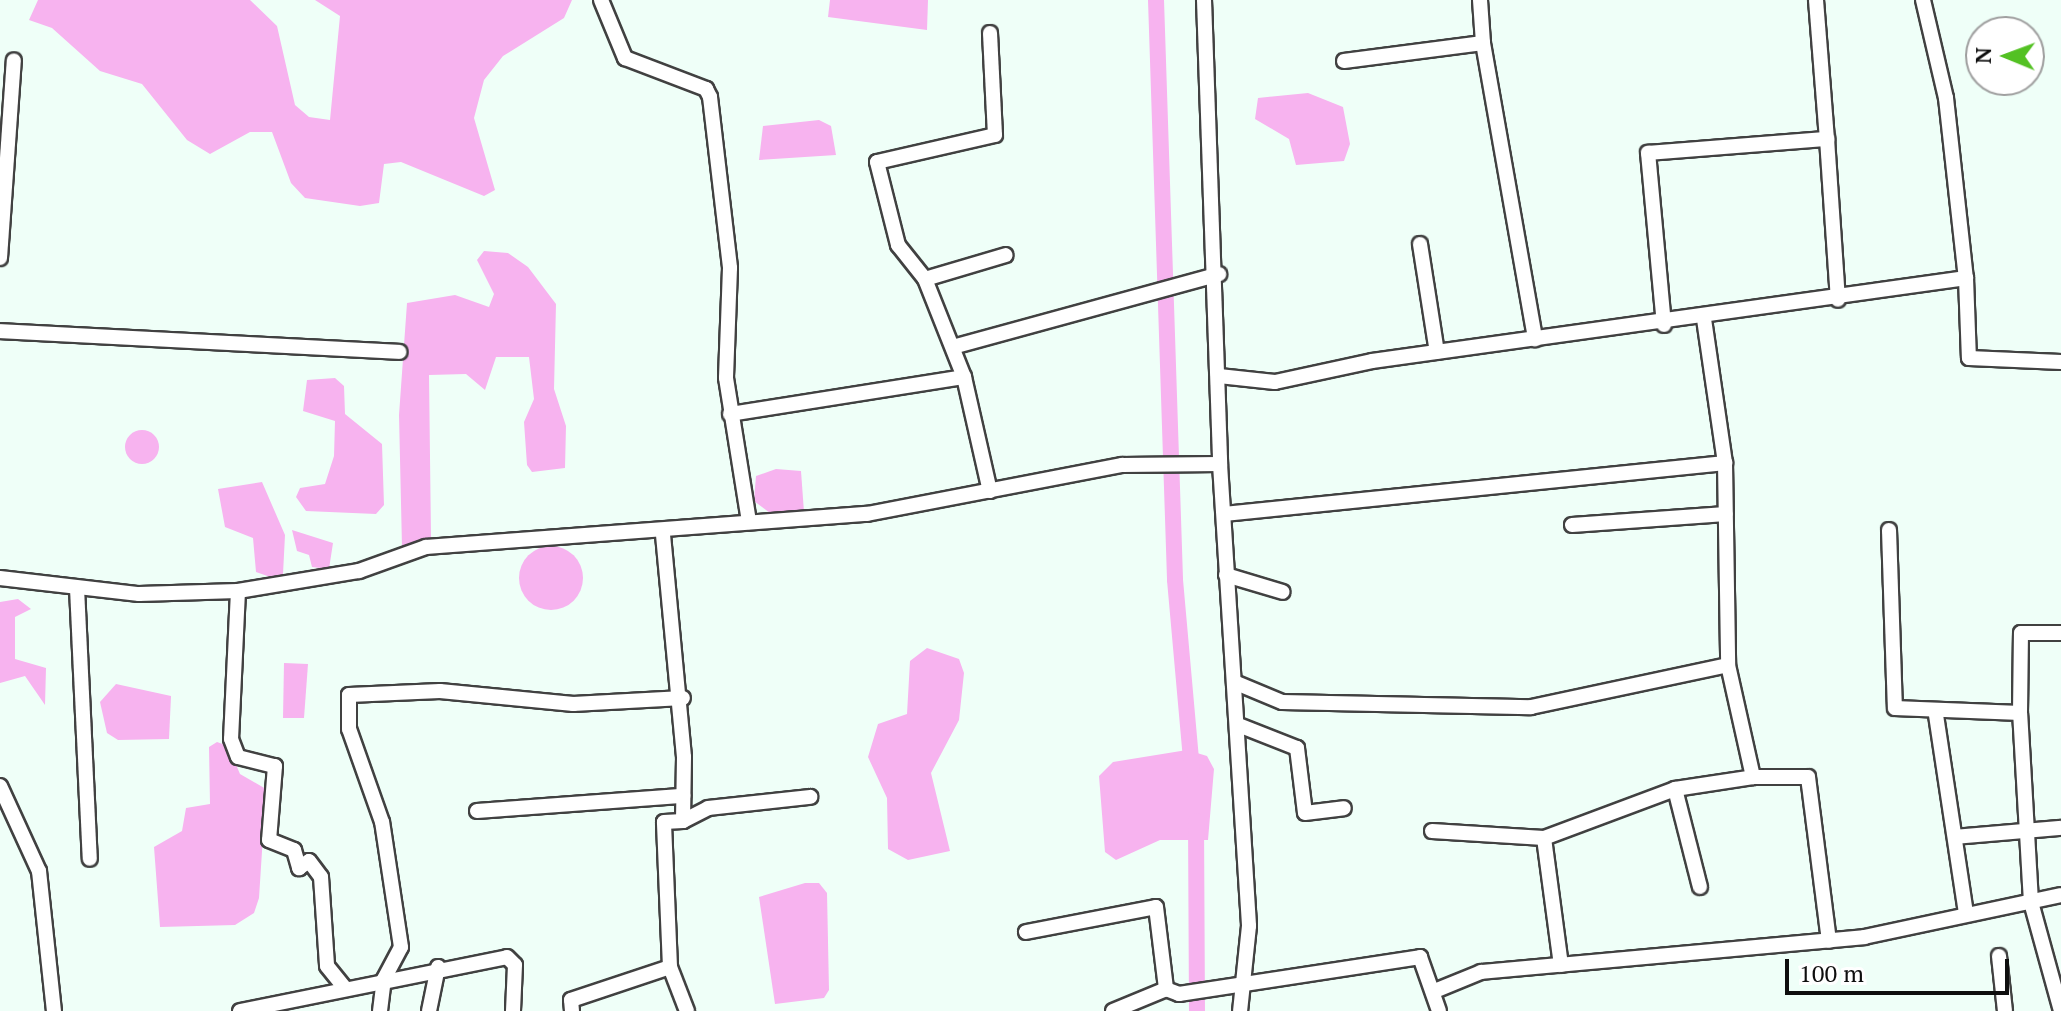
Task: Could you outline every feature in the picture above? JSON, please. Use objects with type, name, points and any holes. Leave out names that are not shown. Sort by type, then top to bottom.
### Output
[{"type":"street","points":[[601,0],[625,58],[706,89],[710,97],[730,268],[730,414],[749,522]]},
{"type":"street","points":[[1204,0],[1219,274],[1220,464],[1234,682],[1241,726],[1245,984],[1240,1011]]},
{"type":"street","points":[[1480,0],[1483,43],[1535,339]]},
{"type":"street","points":[[1816,0],[1838,300]]},
{"type":"street","points":[[1923,0],[1946,98],[1966,278],[1969,358],[2061,362]]},
{"type":"street","points":[[990,33],[995,135],[877,162],[898,245],[925,279],[964,377],[990,491]]},
{"type":"street","points":[[1344,61],[1483,43]]},
{"type":"street","points":[[0,258],[14,60]]},
{"type":"street","points":[[1664,325],[1648,153],[1827,139]]},
{"type":"street","points":[[1420,244],[1437,352]]},
{"type":"street","points":[[925,279],[1006,255]]},
{"type":"street","points":[[953,347],[1139,293],[1219,274]]},
{"type":"street","points":[[1219,376],[1275,382],[1437,352],[1664,325],[1966,278]]},
{"type":"street","points":[[1704,319],[1725,463],[1728,665],[1753,777]]},
{"type":"street","points":[[0,331],[399,352]]},
{"type":"street","points":[[730,414],[964,377]]},
{"type":"street","points":[[1224,514],[1725,463]]},
{"type":"street","points":[[0,578],[77,588],[238,591],[359,571],[426,547],[663,533],[749,522],[867,514],[1140,466],[1220,464]]},
{"type":"street","points":[[1572,525],[1726,514]]},
{"type":"street","points":[[1889,530],[1895,708],[1936,715],[2020,713]]},
{"type":"street","points":[[663,533],[683,698],[683,821]]},
{"type":"street","points":[[1226,575],[1283,592]]},
{"type":"street","points":[[77,588],[90,859]]},
{"type":"street","points":[[238,591],[231,739],[238,757],[275,766],[269,840],[294,850],[299,868],[309,861],[321,877],[327,966],[344,987]]},
{"type":"street","points":[[2061,633],[2021,633],[2020,713],[2031,902],[2061,1011]]},
{"type":"street","points":[[1234,682],[1282,702],[1531,707],[1728,665]]},
{"type":"street","points":[[380,1011],[384,979],[401,947],[397,905],[382,822],[349,729],[349,695],[440,691],[573,704],[683,698]]},
{"type":"street","points":[[1936,715],[1966,913]]},
{"type":"street","points":[[1241,726],[1297,748],[1305,813],[1344,808]]},
{"type":"street","points":[[1432,831],[1544,838],[1675,789],[1753,777],[1808,777],[1829,941]]},
{"type":"street","points":[[0,786],[14,829],[37,863],[54,1011]]},
{"type":"street","points":[[1675,789],[1700,887]]},
{"type":"street","points":[[477,811],[683,796]]},
{"type":"street","points":[[687,1011],[670,967],[664,822],[683,821],[708,808],[810,797]]},
{"type":"street","points":[[1955,837],[2026,827],[2061,828]]},
{"type":"street","points":[[1544,838],[1561,965]]},
{"type":"street","points":[[1437,990],[1481,972],[1829,941],[2061,895]]},
{"type":"street","points":[[1026,932],[1156,907],[1173,991]]},
{"type":"street","points":[[1999,956],[2005,1011]]},
{"type":"street","points":[[1113,1011],[1173,991],[1217,993],[1245,984],[1420,957],[1437,990],[1439,1011]]},
{"type":"street","points":[[240,1011],[438,967],[513,959],[513,1011]]},
{"type":"street","points":[[429,1011],[438,967]]},
{"type":"street","points":[[572,1011],[571,1000],[670,967]]},
{"type":"shaded area","points":[[38,0],[250,0],[277,26],[295,105],[309,117],[330,120],[340,16],[315,0],[572,0],[564,18],[503,56],[484,80],[474,118],[495,190],[484,196],[401,162],[384,164],[379,203],[360,206],[305,198],[291,183],[272,132],[250,132],[210,154],[187,140],[142,84],[100,71],[52,28],[29,20]]},
{"type":"shaded area","points":[[830,0],[928,0],[927,30],[828,17]]},
{"type":"shaded area","points":[[1308,93],[1343,107],[1350,144],[1344,161],[1296,165],[1289,139],[1255,119],[1258,98]]},
{"type":"shaded area","points":[[819,120],[831,126],[836,155],[759,160],[763,126]]},
{"type":"shaded area","points":[[484,251],[508,253],[528,267],[556,304],[554,389],[566,426],[565,468],[532,472],[527,465],[524,422],[534,399],[529,357],[496,357],[485,390],[466,374],[429,375],[431,537],[402,547],[399,415],[407,303],[455,295],[489,307],[494,294],[477,260]]},
{"type":"shaded area","points":[[335,378],[344,386],[345,414],[382,444],[384,505],[376,514],[306,511],[296,497],[300,488],[325,484],[334,456],[335,421],[303,411],[307,380]]},
{"type":"shaded area","points":[[142,430],[154,435],[159,447],[154,459],[142,464],[130,459],[125,447],[130,435]]},
{"type":"shaded area","points":[[776,469],[801,471],[804,512],[770,513],[754,501],[756,476]]},
{"type":"shaded area","points":[[262,482],[285,535],[283,574],[276,579],[256,572],[253,538],[225,527],[218,489]]},
{"type":"shaded area","points":[[292,530],[333,543],[329,569],[312,567],[309,555],[297,551]]},
{"type":"shaded area","points":[[551,546],[569,552],[577,560],[583,578],[577,596],[569,604],[551,610],[533,604],[525,596],[519,578],[525,560],[533,552]]},
{"type":"shaded area","points":[[18,599],[31,609],[15,617],[15,659],[46,668],[45,705],[25,676],[0,683],[0,602]]},
{"type":"shaded area","points":[[927,648],[959,659],[964,673],[959,720],[931,773],[950,851],[908,860],[888,849],[887,798],[868,757],[878,724],[907,714],[910,661]]},
{"type":"shaded area","points":[[284,663],[308,664],[304,718],[283,718]]},
{"type":"shaded area","points":[[116,684],[171,696],[169,739],[118,740],[107,733],[100,702]]},
{"type":"shaded area","points":[[217,742],[228,746],[240,774],[266,789],[259,898],[254,913],[235,925],[160,927],[154,847],[182,831],[186,808],[210,804],[209,747]]},
{"type":"shaded area","points":[[1187,750],[1207,756],[1214,769],[1208,840],[1160,840],[1116,860],[1105,852],[1099,776],[1113,762]]},
{"type":"shaded area","points":[[805,883],[819,883],[827,893],[829,990],[824,998],[775,1004],[759,897]]},
{"type":"waterway","points":[[1156,0],[1175,580],[1192,770]]},
{"type":"waterway","points":[[1196,821],[1197,1011]]}]
